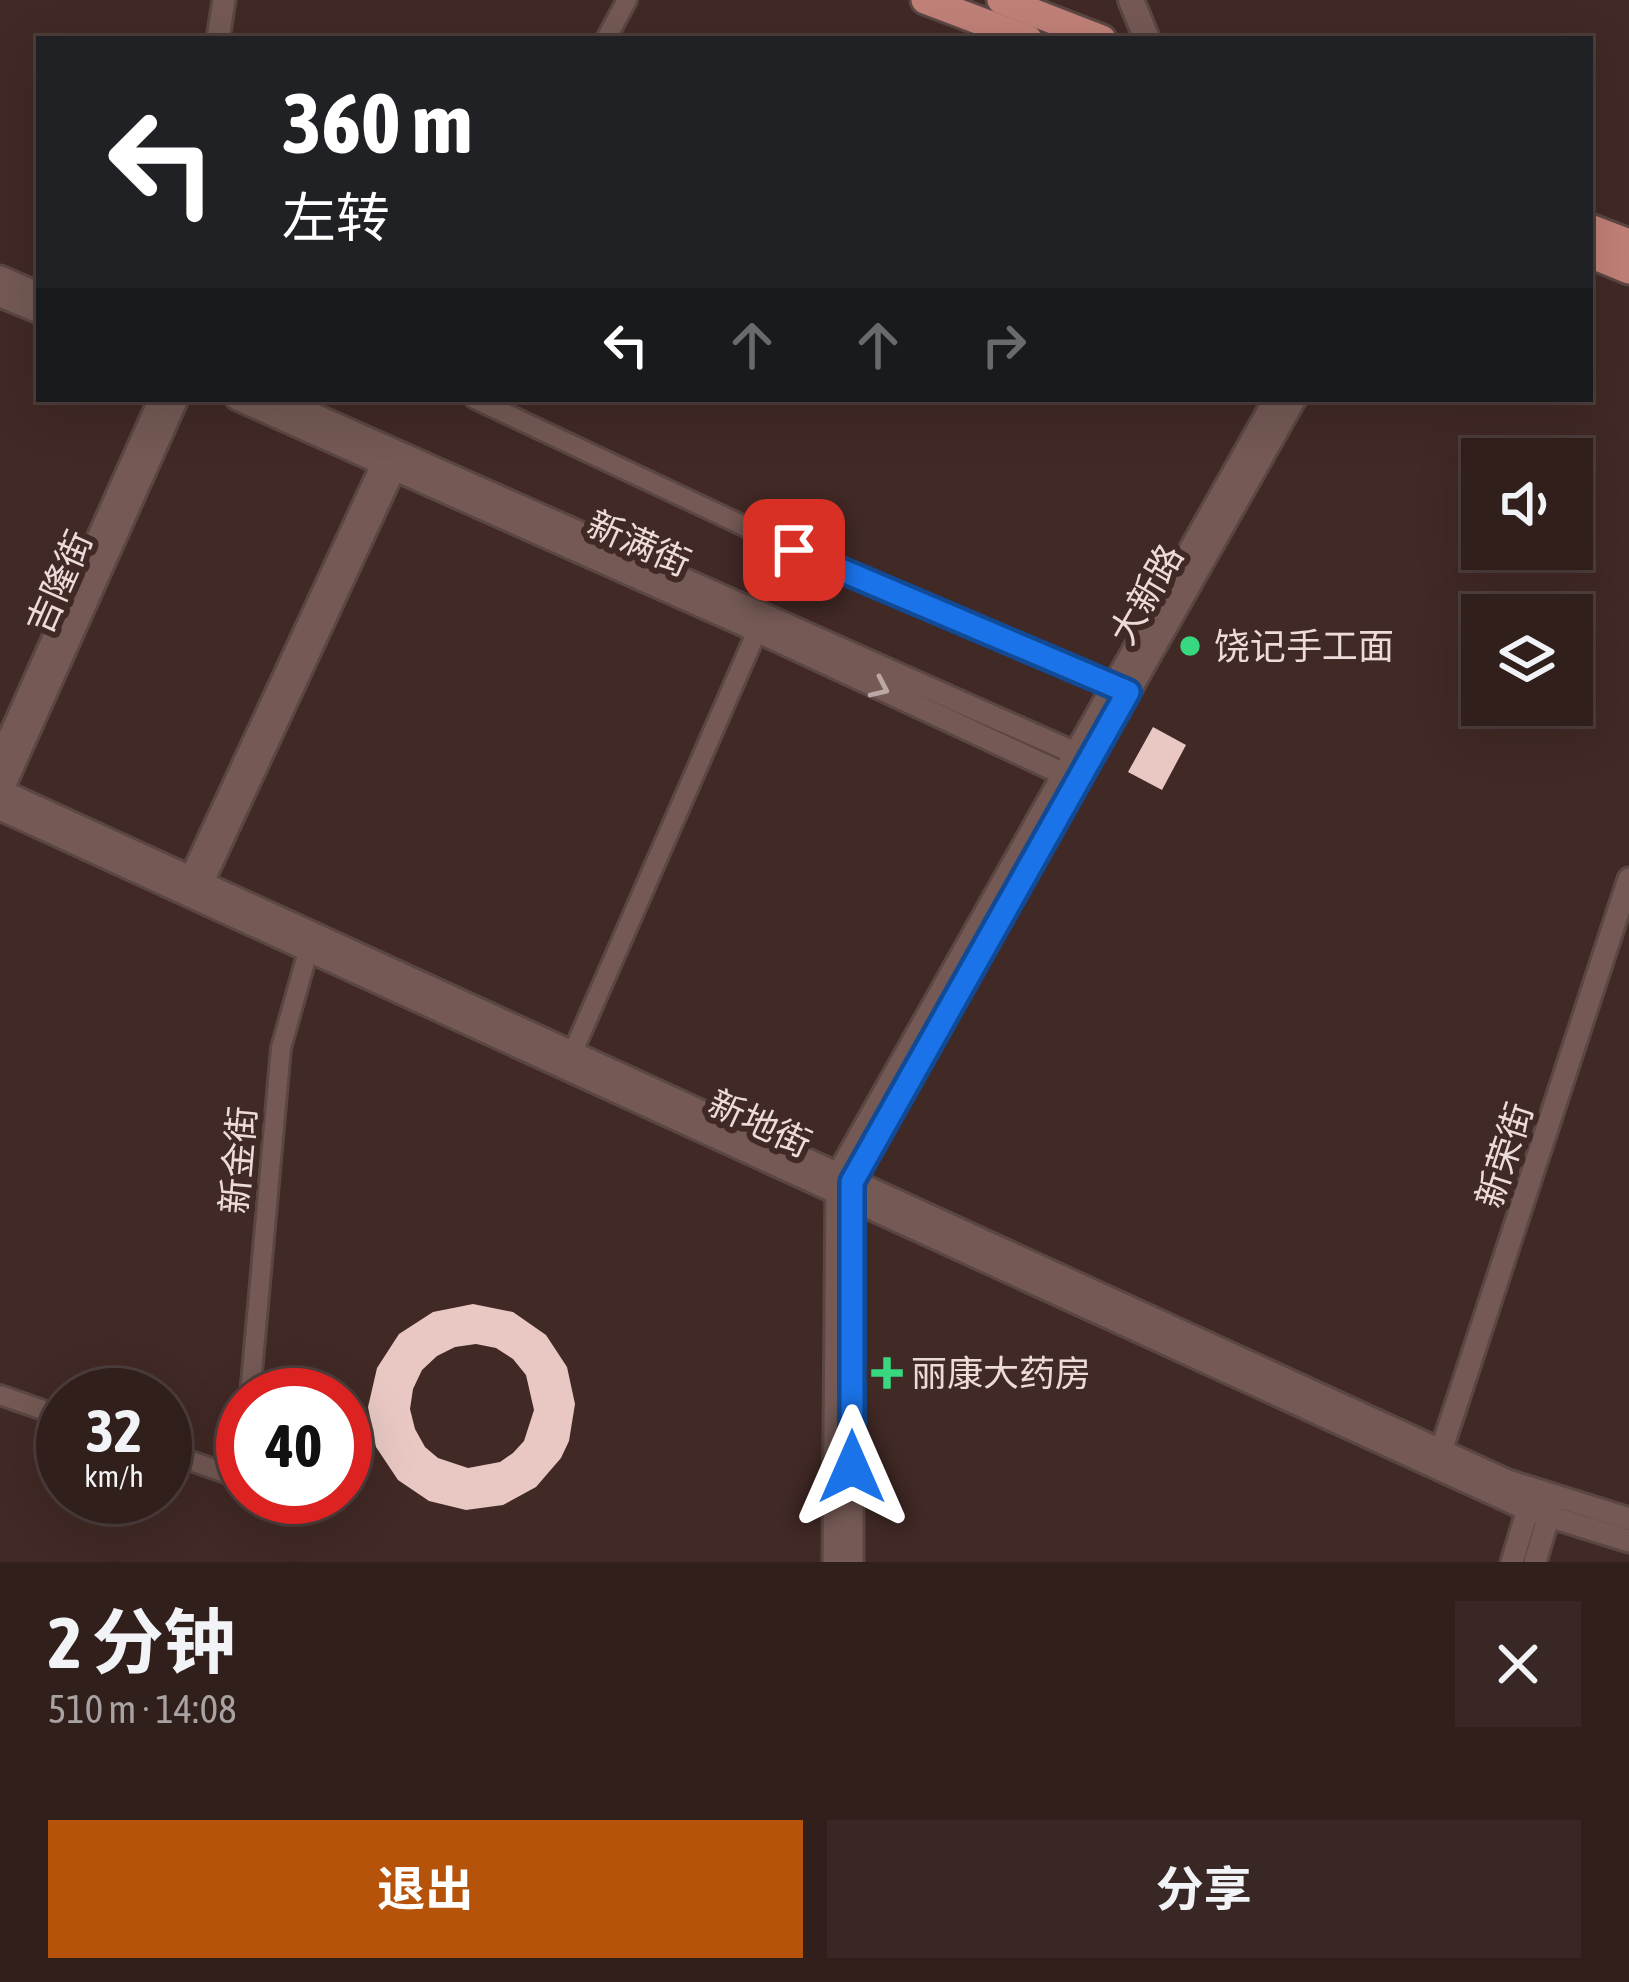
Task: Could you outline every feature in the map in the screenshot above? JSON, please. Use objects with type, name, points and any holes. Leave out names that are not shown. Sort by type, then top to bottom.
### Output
[{"type":"main road","points":[[926,0],[1035,17]]},
{"type":"main road","points":[[1001,0],[1093,36]]},
{"type":"main road","points":[[1131,0],[1146,36]]},
{"type":"main road","points":[[1593,229],[1629,243]]},
{"type":"main road","points":[[1593,255],[1629,270]]},
{"type":"street","points":[[218,36],[224,0]]},
{"type":"street","points":[[232,36],[236,0]]},
{"type":"street","points":[[608,36],[627,0]]},
{"type":"street","points":[[0,277],[36,293]]},
{"type":"street","points":[[0,296],[36,311]]},
{"type":"street","name":"吉隆街","points":[[0,758],[159,402]]},
{"type":"street","name":"吉隆街","points":[[1,791],[176,402]]},
{"type":"street","name":"新满街","points":[[243,402],[757,631],[1078,781]]},
{"type":"street","name":"新满街","points":[[286,402],[1075,753]]},
{"type":"street","points":[[482,402],[833,568],[1128,692]]},
{"type":"street","name":"大新路","points":[[834,1562],[844,1179],[1075,753],[1273,402]]},
{"type":"street","name":"大新路","points":[[852,1562],[844,1179],[1293,402]]},
{"type":"street","points":[[196,881],[388,469]]},
{"type":"street","points":[[572,1054],[757,631]]},
{"type":"street","name":"新地街","points":[[1,791],[1441,1450],[1545,1493],[1629,1519]]},
{"type":"street","name":"新地街","points":[[0,809],[1510,1501],[1629,1541]]},
{"type":"street","name":"新荣街","points":[[1441,1450],[1616,934],[1629,879]]},
{"type":"street","points":[[1616,934],[1629,955]]},
{"type":"street","name":"新金街","points":[[252,1368],[281,1048],[312,935]]},
{"type":"street","points":[[0,1395],[36,1408]]},
{"type":"street","points":[[1512,1562],[1545,1493]]},
{"type":"street","points":[[1535,1562],[1545,1493]]},
{"type":"building","points":[[1153,727],[1186,745],[1162,790],[1128,772]]},
{"type":"building","points":[[473,1304],[513,1312],[546,1335],[567,1367],[575,1404],[569,1441],[536,1487],[503,1505],[466,1510],[429,1501],[398,1480],[376,1447],[372,1390],[377,1368],[399,1334],[433,1312]],"holes":[[[476,1344],[496,1348],[526,1375],[534,1410],[524,1441],[513,1453],[500,1462],[468,1468],[438,1458],[425,1447],[410,1409],[422,1370],[455,1347]]]},
{"type":"place","name":"饶记手工面","points":[[1190,646]]},
{"type":"place","name":"丽康大药房","points":[[887,1373]]},
{"type":"route","points":[[794,550],[1128,692],[852,1182],[852,1467]]}]
